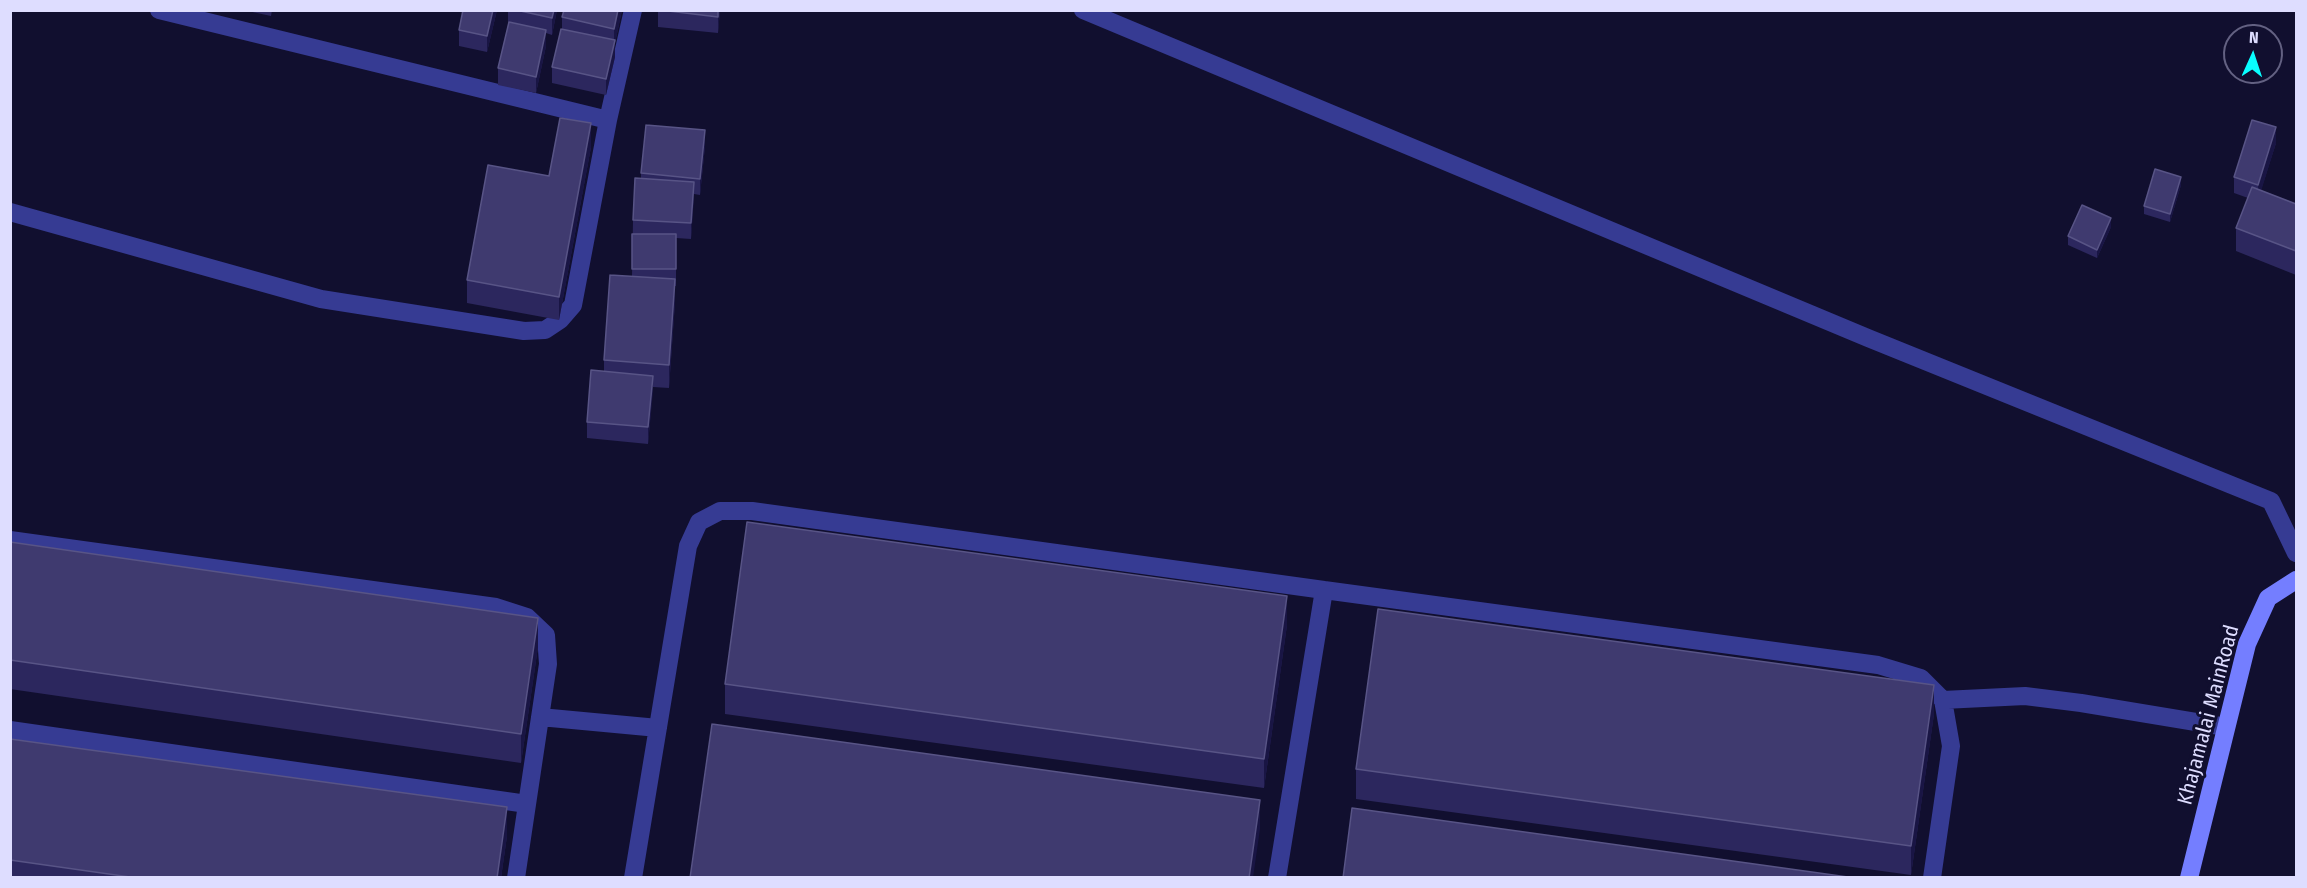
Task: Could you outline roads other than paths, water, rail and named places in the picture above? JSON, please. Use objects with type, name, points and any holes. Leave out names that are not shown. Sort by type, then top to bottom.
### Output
[{"type":"main road","name":"Khajamalai MainRoad","points":[[2189,878],[2247,644],[2268,598],[2296,580]]},
{"type":"street","points":[[159,10],[608,120]]},
{"type":"street","points":[[10,212],[321,299],[524,332],[545,330],[560,321],[573,305],[608,120],[633,10]]},
{"type":"street","points":[[1083,10],[1868,338],[2271,501],[2296,553]]},
{"type":"street","points":[[633,878],[688,546],[699,522],[720,511],[752,511],[1878,665],[1921,678],[1943,700],[1951,746],[1932,878]]},
{"type":"street","points":[[10,540],[496,607],[528,617],[546,635],[548,664],[516,878]]},
{"type":"street","points":[[1277,878],[1324,590]]},
{"type":"street","points":[[1943,700],[2025,696],[2081,703],[2226,728]]},
{"type":"street","points":[[540,717],[658,728]]},
{"type":"street","points":[[10,730],[527,804]]}]
